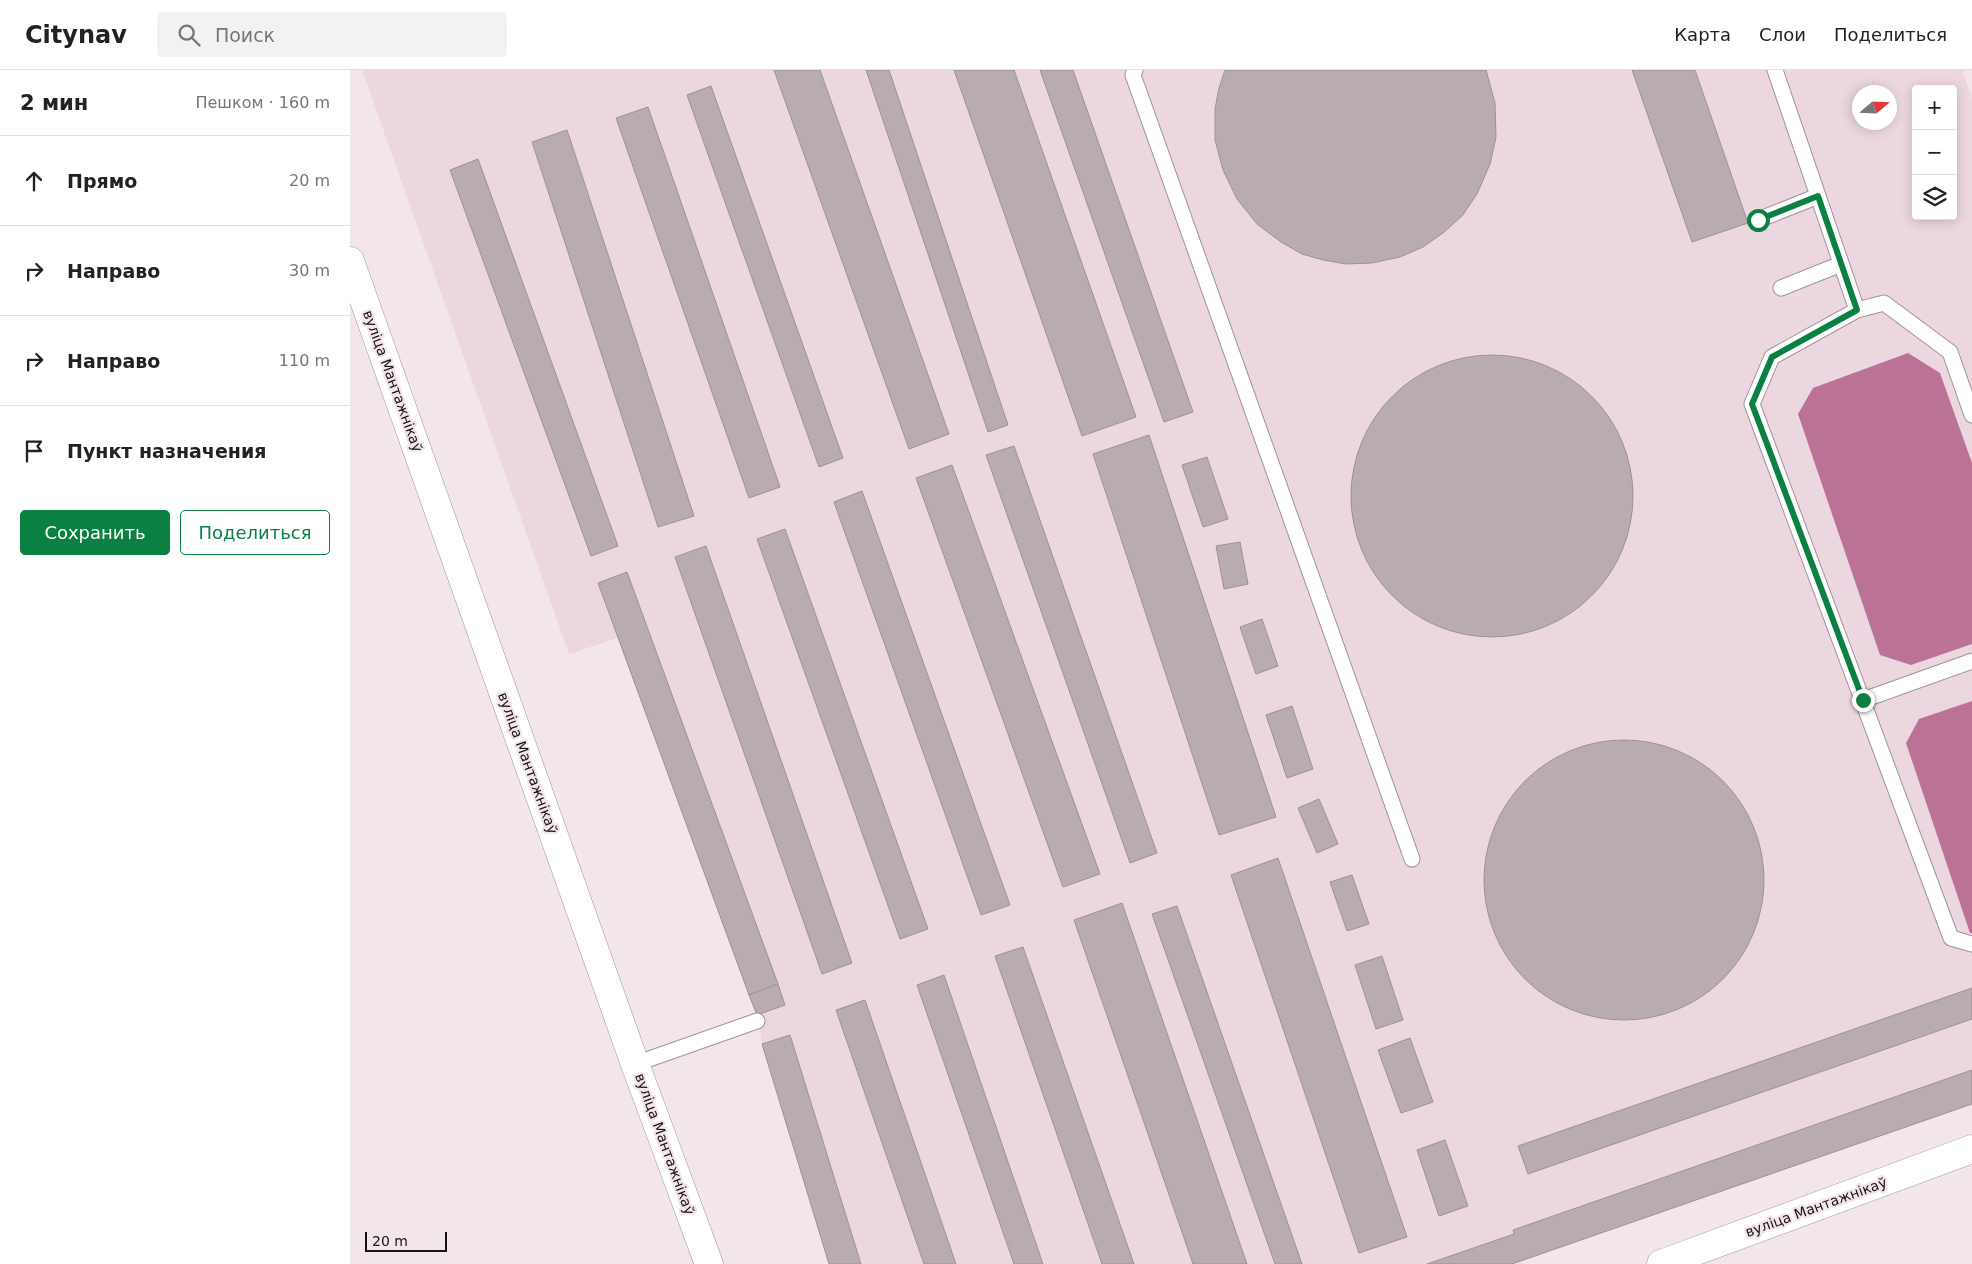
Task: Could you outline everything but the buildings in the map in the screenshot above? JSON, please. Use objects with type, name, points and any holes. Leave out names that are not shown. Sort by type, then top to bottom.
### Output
[{"type":"street","name":"вуліца Мантажнікаў","points":[[350,261],[635,1064],[709,1264]]},
{"type":"street","name":"вуліца Мантажнікаў","points":[[1661,1264],[1972,1149]]},
{"type":"lane","points":[[1135,70],[1133,75],[1412,859]]},
{"type":"lane","points":[[1775,70],[1857,310]]},
{"type":"lane","points":[[1758,220],[1818,196]]},
{"type":"lane","points":[[1781,288],[1841,264]]},
{"type":"lane","points":[[1972,415],[1950,352],[1884,303],[1857,310],[1772,357],[1752,404],[1951,938],[1972,944]]},
{"type":"lane","points":[[1863,700],[1972,661]]},
{"type":"lane","points":[[635,1064],[757,1020]]},
{"type":"shaded area","points":[[362,70],[1962,70],[1972,98],[1972,1104],[1512,1264],[829,1264],[762,1044],[757,1015],[618,638],[569,654]]},
{"type":"shaded area","points":[[1908,353],[1940,373],[1972,463],[1972,644],[1911,665],[1880,655],[1798,414],[1813,388]]},
{"type":"shaded area","points":[[1972,701],[1972,933],[1970,933],[1906,743],[1919,719]]},
{"type":"route","points":[[1758,220],[1818,196],[1857,310],[1772,357],[1752,404],[1863,700]]}]
